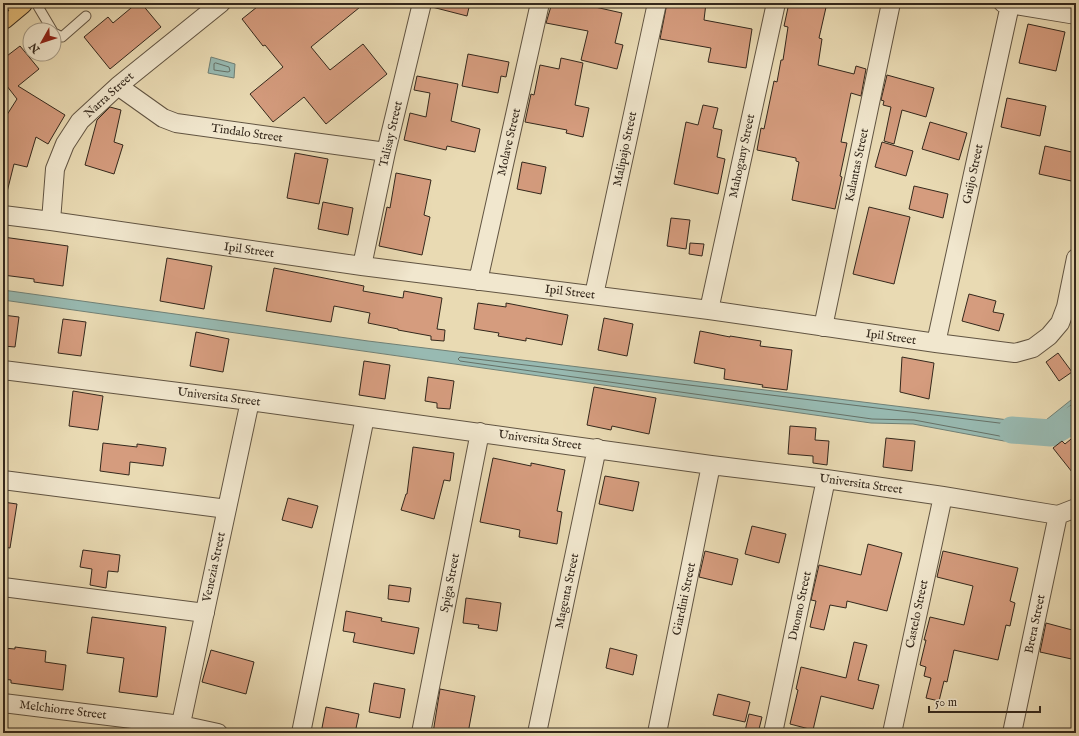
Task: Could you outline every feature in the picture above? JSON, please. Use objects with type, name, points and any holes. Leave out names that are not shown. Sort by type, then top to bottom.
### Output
[{"type":"main road","points":[[3,18],[21,3]]},
{"type":"street","name":"Narra Street","points":[[51,221],[55,169],[65,144],[80,121],[118,86],[221,3]]},
{"type":"street","name":"Talisay Street","points":[[362,266],[386,152],[422,3]]},
{"type":"street","name":"Molave Street","points":[[478,281],[540,3]]},
{"type":"street","name":"Malipajo Street","points":[[594,295],[657,3]]},
{"type":"street","name":"Mahogany Street","points":[[709,310],[776,3]]},
{"type":"street","name":"Kalantas Street","points":[[823,327],[891,3]]},
{"type":"street","points":[[1006,4],[1076,15]]},
{"type":"street","name":"Guijo Street","points":[[936,343],[1006,4]]},
{"type":"street","name":"Tindalo Street","points":[[118,86],[163,118],[176,123],[386,152]]},
{"type":"street","name":"Ipil Street","points":[[3,215],[362,266],[709,310],[1015,353],[1033,348],[1049,336],[1060,323],[1066,307],[1076,258]]},
{"type":"street","name":"Universita Street","points":[[3,370],[250,401],[711,465],[826,479],[1058,515]]},
{"type":"street","name":"Venezia Street","points":[[180,729],[250,401]]},
{"type":"street","points":[[301,733],[365,417]]},
{"type":"street","name":"Spiga Street","points":[[421,733],[480,432]]},
{"type":"street","name":"Magenta Street","points":[[537,733],[597,448]]},
{"type":"street","name":"Giardini Street","points":[[657,733],[711,465]]},
{"type":"street","name":"Duomo Street","points":[[774,733],[826,479]]},
{"type":"street","points":[[3,480],[227,509]]},
{"type":"street","name":"Castelo Street","points":[[892,733],[942,496]]},
{"type":"street","points":[[1058,515],[1076,508]]},
{"type":"street","name":"Brera Street","points":[[1012,733],[1058,515]]},
{"type":"street","points":[[3,587],[205,613]]},
{"type":"street","name":"Melchiorre Street","points":[[3,703],[180,729],[218,733]]},
{"type":"lane","points":[[36,3],[47,22]]},
{"type":"lane","points":[[62,37],[86,16]]},
{"type":"water","points":[[211,57],[235,64],[234,78],[208,73]]},
{"type":"water","points":[[3,290],[368,341],[1041,424],[1076,396],[1076,417],[1045,435],[1004,441],[913,424],[871,423],[3,300]]},
{"type":"building","points":[[137,3],[141,3],[161,27],[110,69],[84,37],[108,17],[113,23]]},
{"type":"building","points":[[262,3],[365,3],[311,47],[330,70],[363,44],[387,74],[326,124],[304,97],[273,122],[250,94],[283,67],[265,45],[263,46],[242,19]]},
{"type":"building","points":[[432,3],[470,3],[467,16],[432,7]]},
{"type":"building","points":[[552,3],[577,3],[622,13],[615,43],[623,45],[617,69],[581,60],[588,31],[546,23]]},
{"type":"building","points":[[667,3],[706,3],[704,20],[752,29],[746,68],[708,62],[711,48],[660,39]]},
{"type":"building","points":[[789,3],[827,3],[819,38],[822,39],[818,65],[854,74],[856,66],[866,69],[861,96],[851,93],[841,142],[847,143],[835,209],[792,200],[799,162],[796,161],[796,158],[757,150],[761,128],[764,129],[774,81],[777,82],[781,60],[783,60],[788,27],[784,26]]},
{"type":"building","points":[[1028,24],[1065,32],[1056,71],[1019,63]]},
{"type":"building","points":[[20,46],[22,48],[22,62],[33,62],[39,69],[18,86],[65,115],[48,144],[36,137],[27,167],[14,164],[7,192],[3,191],[3,121],[17,99],[3,81],[3,59]]},
{"type":"building","points":[[468,54],[509,62],[506,77],[501,76],[498,93],[462,86]]},
{"type":"building","points":[[561,58],[583,63],[575,105],[589,108],[583,137],[566,133],[567,130],[525,122],[531,94],[534,95],[540,65],[559,69]]},
{"type":"building","points":[[887,75],[934,88],[926,117],[902,110],[894,144],[884,141],[891,107],[883,105],[884,101],[881,100]]},
{"type":"building","points":[[417,76],[458,84],[451,121],[480,129],[475,152],[447,146],[446,150],[404,140],[410,113],[426,117],[430,93],[414,90]]},
{"type":"building","points":[[1007,98],[1046,106],[1040,136],[1001,127]]},
{"type":"building","points":[[703,105],[718,108],[713,128],[722,130],[717,157],[725,159],[718,194],[674,184],[686,122],[698,125]]},
{"type":"building","points":[[110,107],[121,110],[114,142],[123,145],[114,174],[85,165],[97,120]]},
{"type":"building","points":[[930,122],[967,133],[959,160],[922,149]]},
{"type":"building","points":[[882,142],[913,151],[906,176],[875,167]]},
{"type":"building","points":[[1045,146],[1076,153],[1076,182],[1039,174]]},
{"type":"building","points":[[295,153],[328,159],[319,204],[287,198]]},
{"type":"building","points":[[522,162],[546,167],[541,194],[517,189]]},
{"type":"building","points":[[396,173],[431,180],[424,215],[430,217],[422,255],[379,246],[387,207],[390,208]]},
{"type":"building","points":[[914,186],[948,194],[943,218],[909,209]]},
{"type":"building","points":[[323,202],[353,208],[348,235],[318,229]]},
{"type":"building","points":[[869,207],[910,217],[894,284],[853,274]]},
{"type":"building","points":[[671,218],[690,220],[686,249],[667,246]]},
{"type":"building","points":[[3,237],[68,246],[63,286],[34,282],[34,279],[3,275]]},
{"type":"building","points":[[690,243],[704,244],[702,256],[689,254]]},
{"type":"building","points":[[167,258],[212,266],[204,309],[160,301]]},
{"type":"building","points":[[274,268],[364,286],[363,291],[403,298],[404,291],[442,298],[437,329],[445,330],[444,341],[431,340],[431,336],[368,323],[370,313],[334,306],[331,322],[266,311]]},
{"type":"building","points":[[969,294],[996,301],[993,312],[1004,314],[999,331],[962,321]]},
{"type":"building","points":[[478,303],[506,307],[506,303],[568,315],[562,345],[526,338],[526,341],[498,336],[499,333],[474,329]]},
{"type":"building","points":[[3,315],[19,317],[15,347],[3,346]]},
{"type":"building","points":[[604,318],[633,324],[627,356],[598,350]]},
{"type":"building","points":[[63,319],[86,322],[81,356],[58,353]]},
{"type":"building","points":[[700,331],[761,341],[760,346],[792,350],[787,390],[762,387],[763,385],[724,379],[725,369],[694,363]]},
{"type":"building","points":[[196,332],[229,339],[223,372],[190,366]]},
{"type":"building","points":[[1058,353],[1072,372],[1059,381],[1046,362]]},
{"type":"building","points":[[902,357],[934,363],[929,399],[900,392]]},
{"type":"building","points":[[364,361],[390,365],[385,399],[359,395]]},
{"type":"building","points":[[428,377],[454,381],[450,409],[437,408],[437,403],[425,401]]},
{"type":"building","points":[[594,387],[656,398],[649,434],[612,426],[611,430],[587,425]]},
{"type":"building","points":[[73,391],[103,396],[98,430],[69,426]]},
{"type":"building","points":[[790,426],[816,428],[815,440],[829,441],[827,465],[813,463],[813,456],[788,454]]},
{"type":"building","points":[[1076,435],[1076,477],[1053,448],[1062,441],[1065,444]]},
{"type":"building","points":[[886,438],[915,441],[912,471],[883,467]]},
{"type":"building","points":[[103,443],[137,447],[137,444],[166,448],[163,466],[130,462],[129,475],[100,471]]},
{"type":"building","points":[[413,447],[454,453],[450,481],[444,480],[434,519],[401,510],[407,494]]},
{"type":"building","points":[[493,458],[531,466],[531,463],[565,470],[557,511],[562,512],[557,544],[519,537],[520,530],[480,522]]},
{"type":"building","points":[[605,476],[639,482],[633,511],[599,504]]},
{"type":"building","points":[[288,498],[318,506],[312,528],[282,520]]},
{"type":"building","points":[[3,502],[17,504],[10,548],[3,547]]},
{"type":"building","points":[[752,526],[786,534],[779,563],[745,554]]},
{"type":"building","points":[[868,544],[902,553],[887,611],[847,601],[846,608],[830,605],[824,630],[810,627],[816,601],[811,600],[819,565],[861,575]]},
{"type":"building","points":[[83,550],[120,555],[118,572],[108,571],[106,588],[90,585],[92,569],[80,567]]},
{"type":"building","points":[[705,551],[738,559],[732,585],[699,577]]},
{"type":"building","points":[[943,551],[1018,568],[1010,601],[1015,603],[1010,626],[1006,625],[998,660],[954,650],[947,682],[944,681],[939,701],[926,698],[931,678],[924,676],[926,667],[920,665],[930,617],[964,625],[973,586],[937,577]]},
{"type":"building","points":[[389,585],[411,588],[409,602],[388,599]]},
{"type":"building","points":[[466,598],[501,603],[497,631],[478,628],[479,625],[463,623]]},
{"type":"building","points":[[346,611],[382,618],[381,621],[419,628],[414,654],[353,642],[355,633],[343,631]]},
{"type":"building","points":[[92,617],[166,627],[157,697],[119,692],[124,658],[87,653]]},
{"type":"building","points":[[1046,623],[1076,631],[1076,660],[1040,652]]},
{"type":"building","points":[[854,642],[867,645],[858,680],[879,685],[873,709],[821,696],[813,730],[790,724],[798,690],[796,689],[801,667],[846,678]]},
{"type":"building","points":[[15,647],[46,651],[45,662],[66,665],[63,690],[11,683],[11,680],[3,679],[3,648],[15,649]]},
{"type":"building","points":[[610,648],[637,655],[633,675],[606,668]]},
{"type":"building","points":[[211,650],[254,662],[246,694],[202,682]]},
{"type":"building","points":[[374,683],[405,689],[400,718],[369,712]]},
{"type":"building","points":[[440,689],[475,696],[468,733],[433,733]]},
{"type":"building","points":[[718,694],[750,702],[745,722],[713,715]]},
{"type":"building","points":[[326,707],[359,714],[355,733],[321,733]]},
{"type":"building","points":[[749,714],[762,717],[758,733],[745,731]]},
{"type":"waterway","points":[[1012,430],[1051,433],[1076,418]]},
{"type":"railway","points":[[3,14],[16,3]]}]
